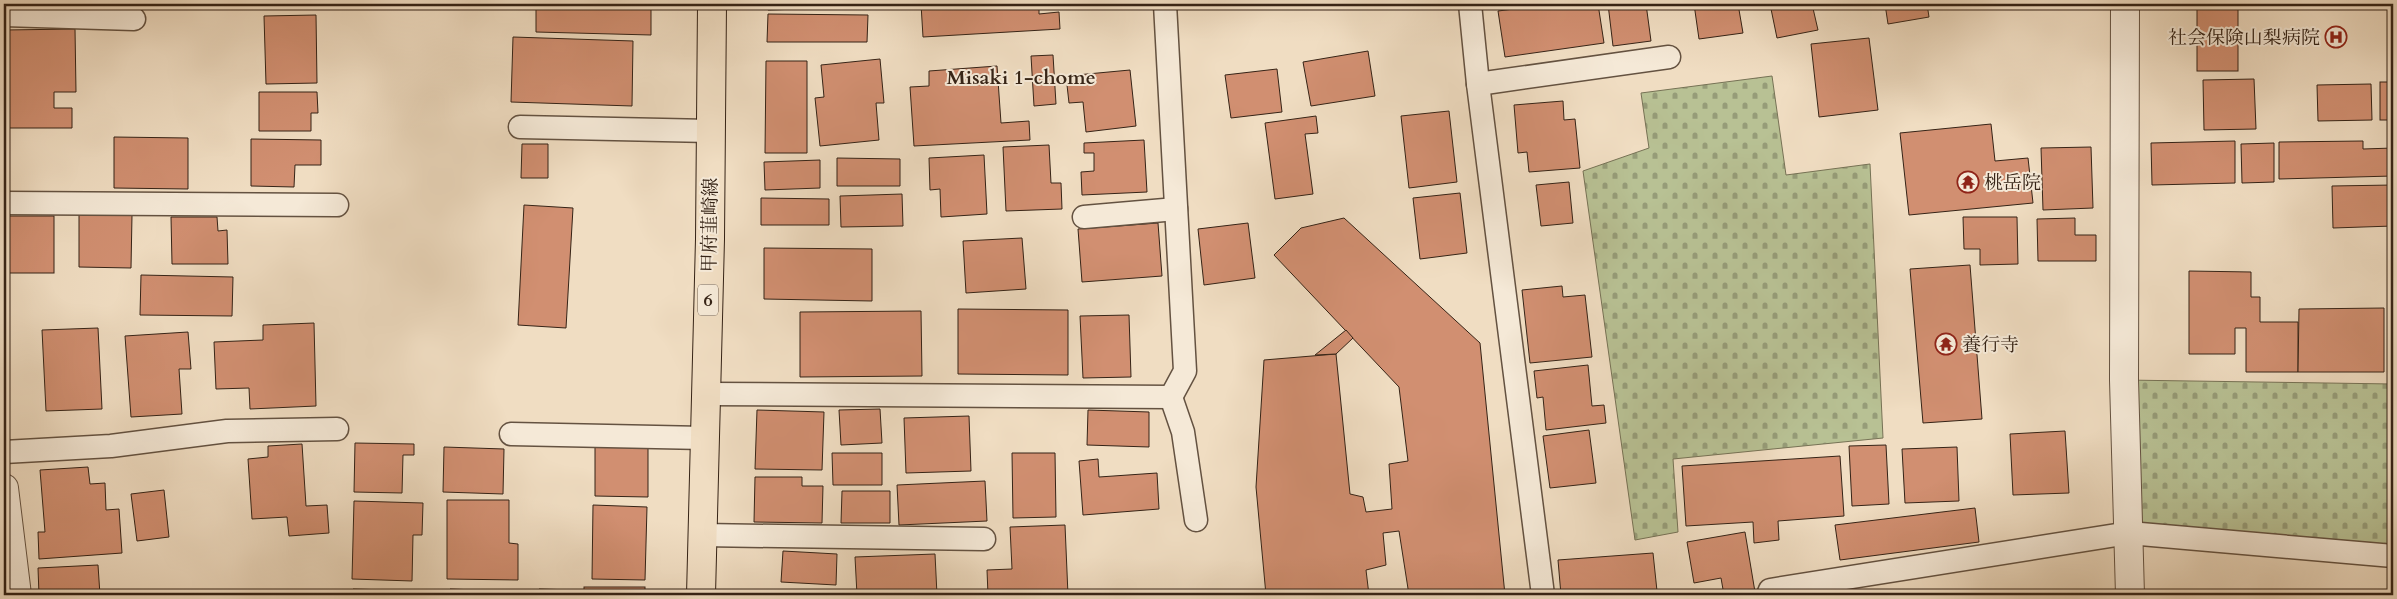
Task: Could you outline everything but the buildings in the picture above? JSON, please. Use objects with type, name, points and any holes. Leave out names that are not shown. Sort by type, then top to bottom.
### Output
[{"type":"main road","name":"甲府韮崎線","points":[[701,595],[712,4]]},
{"type":"street","points":[[2125,4],[2124,380],[2130,595]]},
{"type":"street","points":[[4,488],[18,595]]},
{"type":"lane","points":[[1165,4],[1185,371],[1172,397],[1183,432],[1196,520]]},
{"type":"lane","points":[[1470,4],[1478,84],[1543,595]]},
{"type":"lane","points":[[4,15],[134,19]]},
{"type":"lane","points":[[1478,84],[1669,56]]},
{"type":"lane","points":[[520,127],[710,130]]},
{"type":"lane","points":[[4,203],[337,205]]},
{"type":"lane","points":[[1084,217],[1176,209]]},
{"type":"lane","points":[[706,394],[1172,397]]},
{"type":"lane","points":[[4,452],[111,446],[227,431],[338,429]]},
{"type":"lane","points":[[511,434],[704,438]]},
{"type":"lane","points":[[702,535],[984,540]]},
{"type":"lane","points":[[1768,595],[1770,590],[2129,535],[2393,556]]},
{"type":"green space","points":[[1772,76],[1786,175],[1870,164],[1883,438],[1673,459],[1678,532],[1635,540],[1583,171],[1649,148],[1641,93]]},
{"type":"green space","points":[[2124,380],[2393,384],[2393,556],[2129,533]]},
{"type":"place","name":"社会保険山梨病院","points":[[2336,37]]},
{"type":"place","name":"桃岳院","points":[[1968,182]]},
{"type":"place","name":"養行寺","points":[[1946,344]]},
{"type":"district","name":"Misaki 1-chome","points":[[1021,77]]}]
